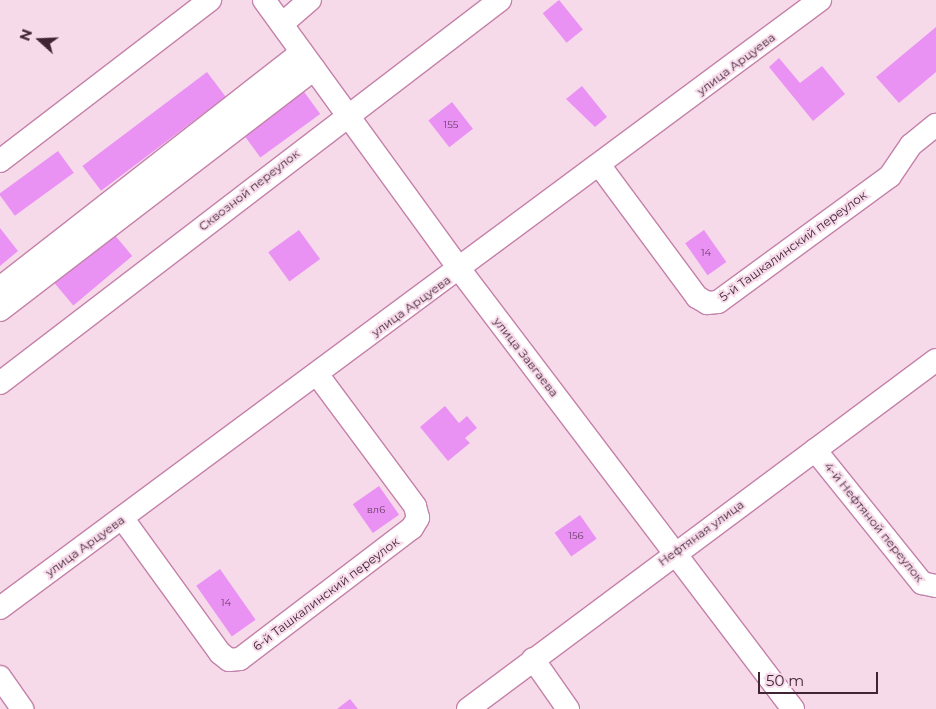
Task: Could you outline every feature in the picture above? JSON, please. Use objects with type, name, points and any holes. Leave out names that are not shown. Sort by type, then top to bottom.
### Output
[{"type":"street","points":[[0,161],[210,0]]},
{"type":"street","name":"улица Завгаева","points":[[264,0],[460,270],[676,552],[793,709]]},
{"type":"street","points":[[282,24],[310,0]]},
{"type":"street","name":"Сквозной переулок","points":[[0,383],[346,114],[500,0]]},
{"type":"street","name":"улица Арцуева","points":[[0,608],[460,270],[820,0]]},
{"type":"street","points":[[0,288],[308,61]]},
{"type":"street","points":[[0,310],[308,61]]},
{"type":"street","name":"5-й Ташкалинский переулок","points":[[600,166],[697,297],[707,303],[718,302],[890,176],[911,145],[936,126]]},
{"type":"street","name":"Нефтяная улица","points":[[468,709],[676,552],[936,360]]},
{"type":"street","name":"6-й Ташкалинский переулок","points":[[123,518],[220,653],[229,660],[240,659],[412,528],[418,518],[415,506],[317,374]]},
{"type":"street","name":"4-й Нефтяной переулок","points":[[815,450],[922,583],[936,586]]},
{"type":"street","points":[[533,659],[568,709]]},
{"type":"street","points":[[0,677],[22,709]]},
{"type":"building","points":[[559,0],[583,30],[567,43],[543,13]]},
{"type":"building","points":[[936,27],[936,72],[899,103],[876,77]]},
{"type":"building","points":[[779,58],[800,83],[822,66],[845,94],[813,121],[769,67]]},
{"type":"building","points":[[207,72],[226,97],[101,191],[82,166]]},
{"type":"building","points":[[582,86],[607,117],[595,127],[566,99]]},
{"type":"building","points":[[302,89],[320,114],[260,158],[242,132]]},
{"type":"building","points":[[452,102],[473,129],[449,147],[428,120]]},
{"type":"building","points":[[58,151],[74,173],[15,216],[0,193]]},
{"type":"building","points":[[0,228],[18,251],[0,266]]},
{"type":"building","points":[[299,230],[320,259],[289,281],[268,252]]},
{"type":"building","points":[[704,230],[726,262],[708,275],[685,243]]},
{"type":"building","points":[[113,233],[132,256],[73,305],[54,282]]},
{"type":"building","points":[[445,406],[459,423],[467,416],[477,428],[465,438],[470,443],[448,461],[420,427]]},
{"type":"building","points":[[379,486],[399,515],[373,533],[353,504]]},
{"type":"building","points":[[580,515],[597,539],[571,557],[555,533]]},
{"type":"building","points":[[220,569],[256,620],[232,636],[196,586]]},
{"type":"building","points":[[350,699],[358,709],[337,709]]}]
